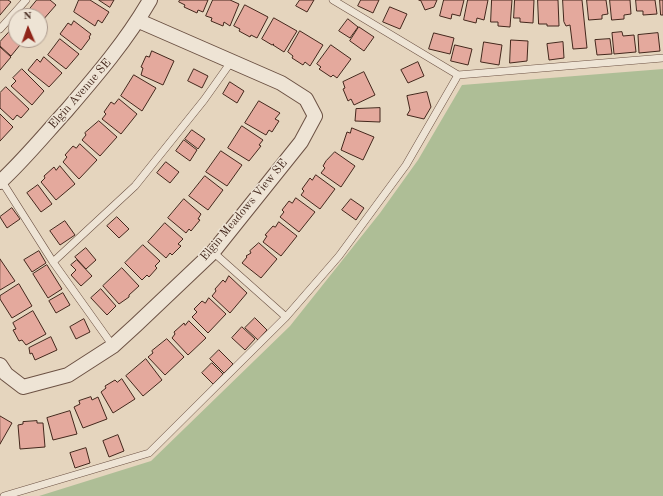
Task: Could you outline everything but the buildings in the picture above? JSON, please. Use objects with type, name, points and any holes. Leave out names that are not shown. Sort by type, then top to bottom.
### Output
[{"type":"street","name":"Elgin Avenue SE","points":[[1,181],[28,154],[110,60],[139,21],[150,0]]},
{"type":"street","name":"Elgin Meadows View SE","points":[[0,365],[6,374],[23,387],[68,375],[113,346],[213,252],[301,142],[315,116],[306,100],[281,83],[139,21]]},
{"type":"lane","points":[[0,29],[26,0]]},
{"type":"lane","points":[[333,0],[458,75],[663,58]]},
{"type":"lane","points":[[53,262],[135,186],[204,100],[231,62]]},
{"type":"lane","points":[[4,496],[149,453],[286,317],[340,256],[406,165],[458,75]]},
{"type":"lane","points":[[1,181],[53,262],[113,346]]},
{"type":"lane","points":[[213,252],[286,317]]},
{"type":"green space","points":[[663,69],[663,496],[39,496],[151,461],[290,326],[380,213],[418,160],[462,85]]}]
